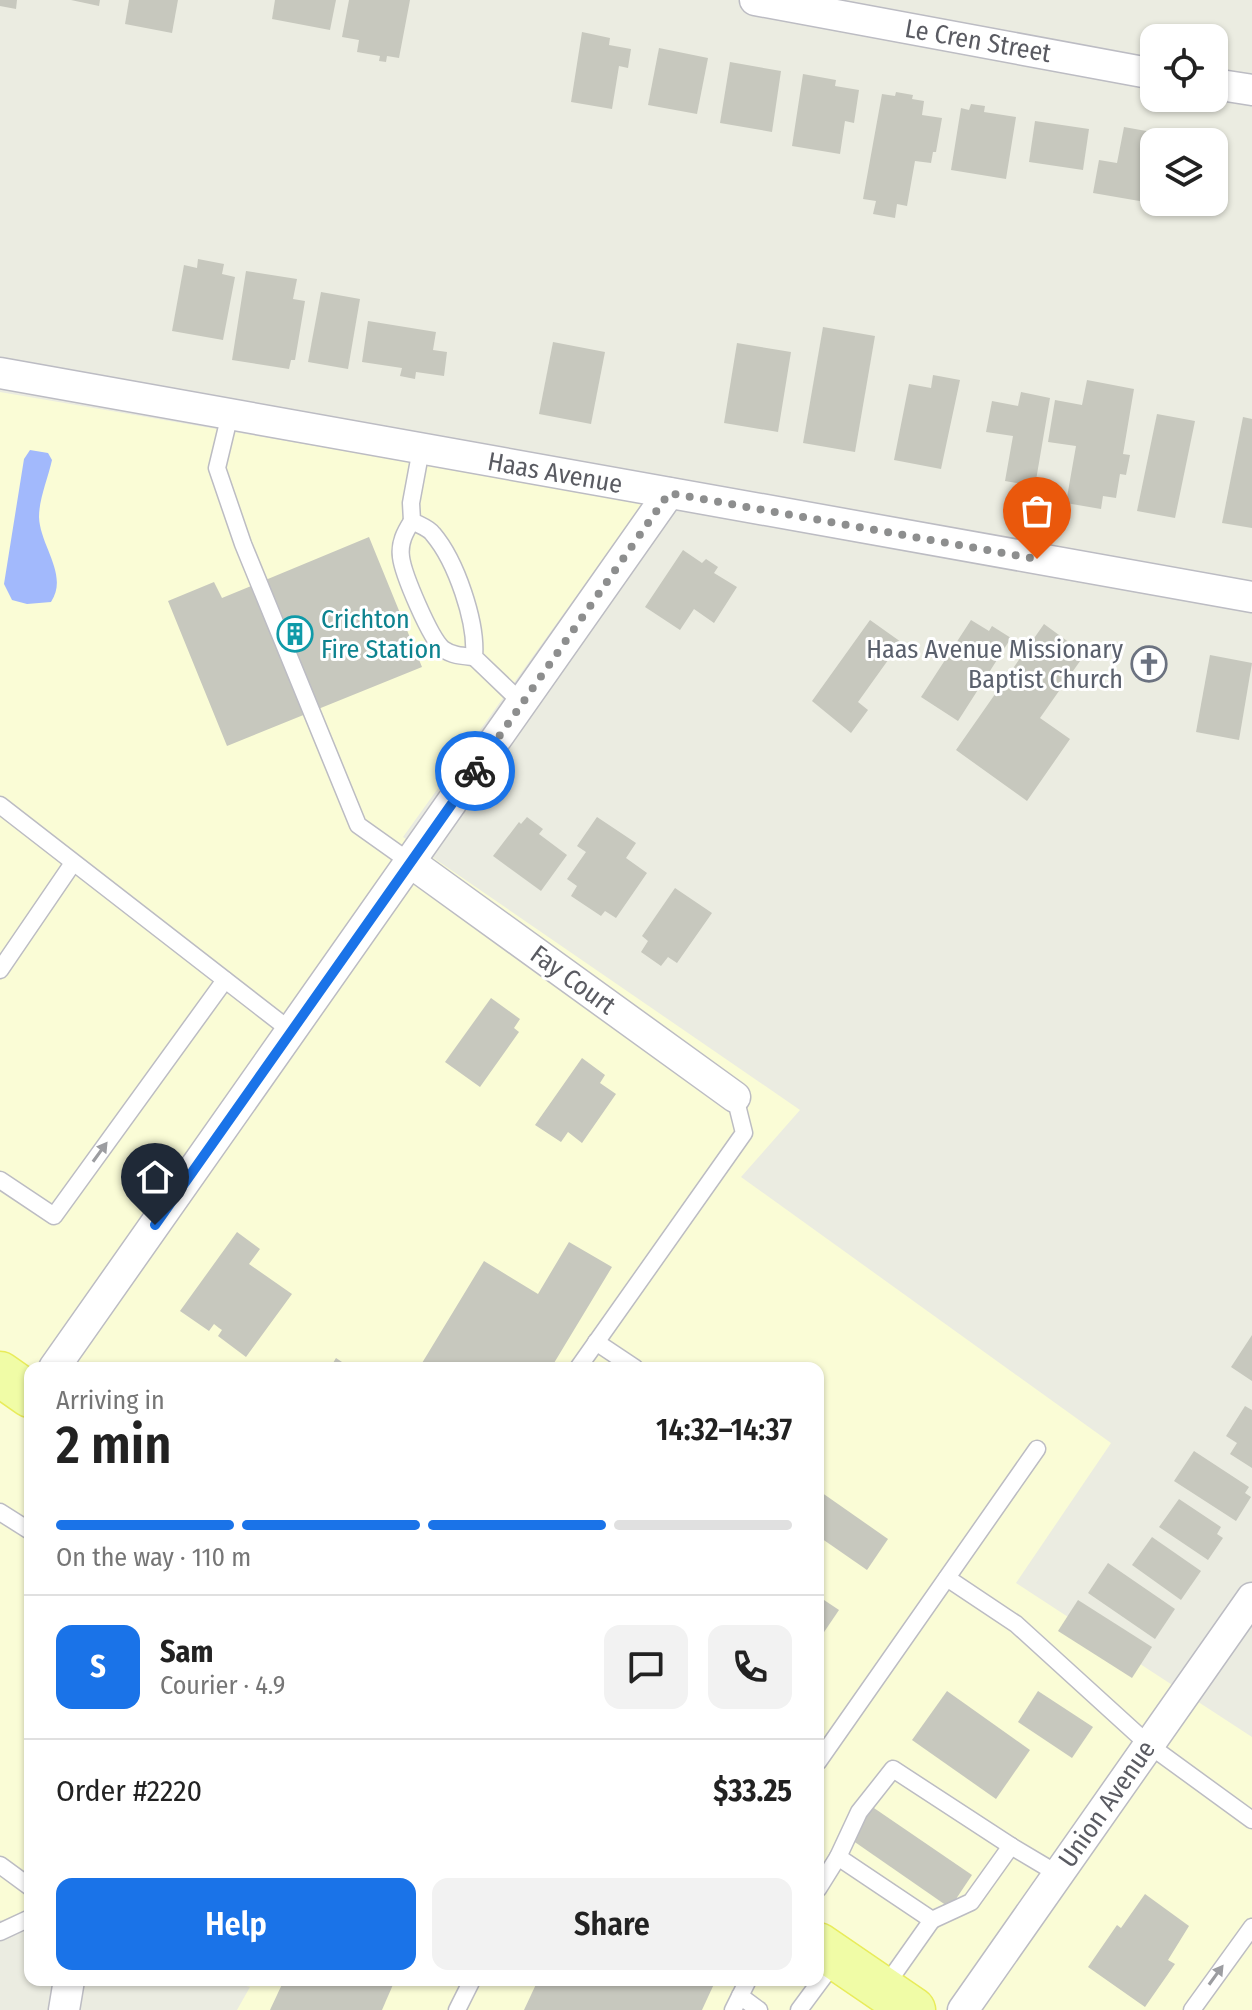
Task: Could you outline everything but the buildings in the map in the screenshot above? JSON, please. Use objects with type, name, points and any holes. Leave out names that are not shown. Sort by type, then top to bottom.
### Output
[{"type":"main road","points":[[0,1374],[24,1391]]},
{"type":"main road","points":[[828,1952],[898,2000]]},
{"type":"street","name":"Le Cren Street","points":[[755,0],[1140,71]]},
{"type":"street","points":[[1228,86],[1252,90]]},
{"type":"street","name":"Haas Avenue","points":[[0,373],[1252,597]]},
{"type":"street","points":[[58,1362],[669,493]]},
{"type":"street","name":"Fay Court","points":[[410,862],[735,1097]]},
{"type":"street","name":"Union Avenue","points":[[963,2010],[1252,1598]]},
{"type":"street","points":[[64,2010],[68,1986]]},
{"type":"lane","points":[[230,414],[217,468],[243,544],[358,825],[410,862]]},
{"type":"lane","points":[[421,449],[411,503],[412,521],[403,535],[401,557],[424,621],[442,648],[457,656],[474,657],[522,703]]},
{"type":"lane","points":[[412,521],[432,532],[454,571],[472,620],[474,657]]},
{"type":"lane","points":[[0,805],[291,1031]]},
{"type":"lane","points":[[0,970],[73,863]]},
{"type":"lane","points":[[0,1180],[54,1216],[225,980]]},
{"type":"lane","points":[[582,1362],[744,1133],[735,1097]]},
{"type":"lane","points":[[596,1342],[626,1362]]},
{"type":"lane","points":[[824,1753],[1037,1449]]},
{"type":"lane","points":[[0,1512],[24,1527]]},
{"type":"lane","points":[[947,1578],[1016,1624],[1149,1745],[1252,1820]]},
{"type":"lane","points":[[824,1879],[859,1812],[893,1769],[1058,1874]]},
{"type":"lane","points":[[898,2000],[932,1920],[971,1902],[1011,1846]]},
{"type":"lane","points":[[838,1857],[932,1920]]},
{"type":"lane","points":[[0,1865],[24,1883]]},
{"type":"lane","points":[[0,1932],[24,1921]]},
{"type":"lane","points":[[1192,2010],[1252,1927]]},
{"type":"lane","points":[[457,2010],[469,1986]]},
{"type":"lane","points":[[799,2010],[811,1986]]},
{"type":"lane","points":[[736,2003],[759,2010]]},
{"type":"shaded area","points":[[0,392],[644,502],[403,837],[800,1110],[741,1177],[1111,1443],[1016,1583],[1252,1737],[1252,2010],[237,2010],[250,1987],[246,1986],[824,1986],[824,1362],[24,1362],[24,1926],[0,1920]]},
{"type":"water","points":[[30,450],[48,453],[52,460],[39,517],[57,581],[51,602],[27,604],[12,600],[4,584],[24,459]]},
{"type":"way so far","points":[[475,771],[669,493],[1037,559]]},
{"type":"place","name":"Crichton Fire Station","points":[[295,634]]},
{"type":"place","name":"Haas Avenue Missionary Baptist Church","points":[[1149,664]]},
{"type":"route","points":[[155,1225],[475,771]]}]
